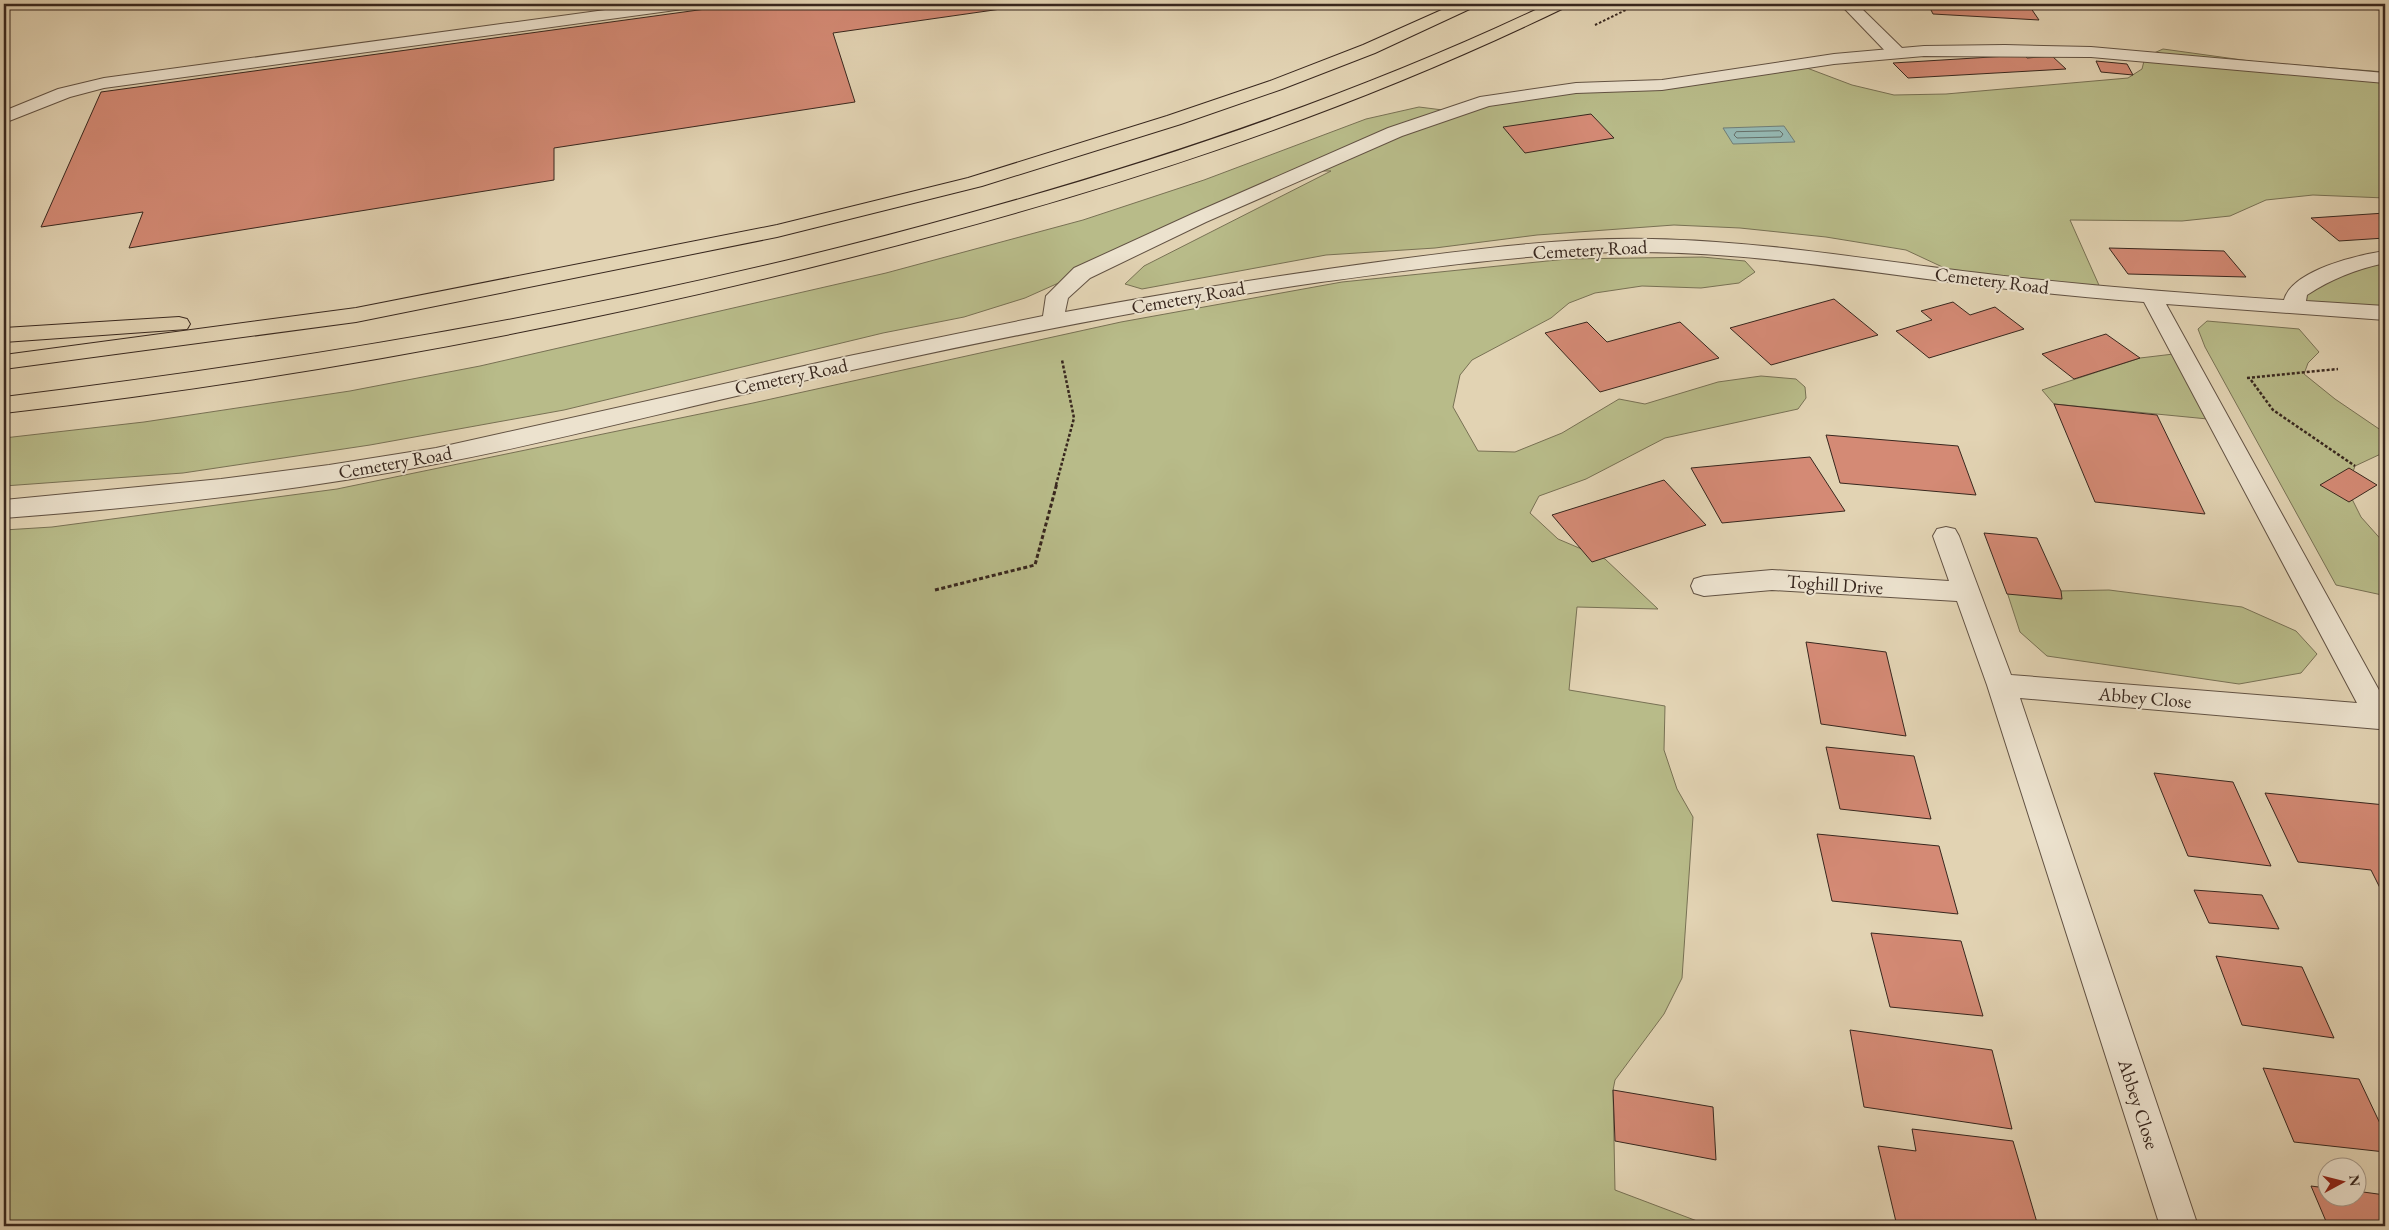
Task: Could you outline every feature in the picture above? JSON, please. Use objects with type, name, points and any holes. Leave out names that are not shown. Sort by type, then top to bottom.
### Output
[{"type":"highway","points":[[4,362],[356,315],[570,274],[777,231],[975,182],[1174,120],[1276,85],[1369,49],[1468,4]]},
{"type":"highway","points":[[4,405],[334,360],[552,321],[834,256],[964,222],[1143,170],[1286,122],[1405,77],[1560,4]]},
{"type":"highway","points":[[4,334],[62,329],[356,315]]},
{"type":"street","points":[[4,118],[64,93],[104,83],[683,4]]},
{"type":"street","points":[[1848,4],[1897,53]]},
{"type":"street","points":[[1054,320],[1057,296],[1082,273],[1199,218],[1394,132],[1486,101],[1576,88],[1662,85],[1834,59],[1897,53],[2005,50],[2091,52],[2385,78]]},
{"type":"street","name":"Cemetery Road","points":[[4,510],[266,484],[361,470],[444,454],[817,370],[1054,320],[1344,272],[1599,246],[1650,245],[1798,255],[2026,285],[2294,308],[2385,313]]},
{"type":"street","points":[[2294,308],[2297,292],[2315,279],[2346,266],[2385,257]]},
{"type":"street","name":"Abbey Close","points":[[2151,296],[2382,723]]},
{"type":"street","points":[[1946,536],[2001,685]]},
{"type":"street","name":"Toghill Drive","points":[[1704,586],[1772,580],[1966,592]]},
{"type":"street","name":"Abbey Close","points":[[2179,1226],[2001,685],[2382,723]]},
{"type":"path","points":[[935,590],[1035,565],[1074,418],[1054,320]]},
{"type":"path","points":[[2182,353],[2250,380],[2338,370]]},
{"type":"path","points":[[2250,380],[2273,410],[2354,466]]},
{"type":"green space","points":[[2163,49],[2257,62],[2385,72],[2385,198],[2313,195],[2266,200],[2230,216],[2182,221],[2070,220],[2102,292],[1966,278],[1906,250],[1826,237],[1740,228],[1674,225],[1537,235],[1435,248],[1326,255],[1142,289],[1125,284],[1144,266],[1331,171],[1309,171],[1025,298],[964,317],[883,333],[564,410],[370,445],[183,473],[4,486],[4,438],[144,422],[350,391],[480,366],[886,273],[1083,220],[1204,180],[1366,119],[1419,107],[1451,111],[1486,101],[1662,85],[1799,65],[1852,85],[1894,95],[1946,94],[2128,78],[2142,69],[2145,57]]},
{"type":"green space","points":[[1702,257],[1745,261],[1755,272],[1739,283],[1701,288],[1642,286],[1595,293],[1569,303],[1551,318],[1472,360],[1460,375],[1453,407],[1478,451],[1515,452],[1562,433],[1619,399],[1645,404],[1718,382],[1761,376],[1796,379],[1805,387],[1806,398],[1798,409],[1665,438],[1586,479],[1539,496],[1530,513],[1558,539],[1605,559],[1658,609],[1577,607],[1569,690],[1665,706],[1664,750],[1677,789],[1693,817],[1682,978],[1664,1014],[1615,1080],[1613,1090],[1615,1190],[1706,1226],[4,1226],[4,530],[52,527],[337,489],[753,403],[1121,322],[1342,282],[1567,259]]},
{"type":"green space","points":[[2385,257],[2385,313],[2293,308],[2297,292]]},
{"type":"green space","points":[[2207,321],[2299,329],[2319,352],[2308,363],[2304,374],[2335,399],[2385,433],[2385,452],[2355,466],[2347,489],[2361,517],[2385,544],[2385,591],[2382,595],[2336,585],[2205,347],[2198,329]]},
{"type":"green space","points":[[2182,353],[2218,420],[2054,404],[2042,390],[2140,358]]},
{"type":"green space","points":[[2109,590],[2242,607],[2296,631],[2317,654],[2301,673],[2239,684],[2047,656],[2020,632],[2007,592]]},
{"type":"water","points":[[1784,126],[1795,142],[1733,144],[1723,128]]},
{"type":"building","points":[[742,4],[1036,4],[833,33],[855,102],[554,148],[554,180],[129,248],[143,212],[41,227],[101,92]]},
{"type":"building","points":[[1928,4],[2028,4],[2039,20],[1933,14]]},
{"type":"building","points":[[2263,4],[2385,4],[2385,10]]},
{"type":"building","points":[[2024,55],[2027,58],[2052,56],[2066,69],[1908,78],[1893,63]]},
{"type":"building","points":[[2096,61],[2127,64],[2133,75],[2101,72]]},
{"type":"building","points":[[1591,114],[1614,138],[1525,153],[1503,127]]},
{"type":"building","points":[[2385,213],[2385,238],[2339,241],[2311,218]]},
{"type":"building","points":[[2109,248],[2224,251],[2246,277],[2128,274]]},
{"type":"building","points":[[1834,299],[1878,335],[1771,365],[1730,328]]},
{"type":"building","points":[[1953,302],[1970,315],[1995,307],[2024,329],[1929,358],[1896,331],[1932,320],[1921,311]]},
{"type":"building","points":[[1587,322],[1607,342],[1680,322],[1719,358],[1600,392],[1545,333]]},
{"type":"building","points":[[2106,334],[2140,358],[2074,379],[2042,354]]},
{"type":"building","points":[[2054,404],[2157,415],[2205,514],[2095,502]]},
{"type":"building","points":[[1826,435],[1958,446],[1976,495],[1840,483]]},
{"type":"building","points":[[1810,457],[1845,511],[1722,523],[1691,468]]},
{"type":"building","points":[[2349,468],[2377,485],[2349,502],[2320,485]]},
{"type":"building","points":[[1664,480],[1706,525],[1592,562],[1552,515]]},
{"type":"building","points":[[1984,533],[2037,538],[2061,591],[2062,599],[2007,594]]},
{"type":"building","points":[[1806,642],[1886,652],[1906,736],[1821,724]]},
{"type":"building","points":[[1826,747],[1914,756],[1931,819],[1840,809]]},
{"type":"building","points":[[2154,773],[2233,782],[2271,866],[2188,856]]},
{"type":"building","points":[[2265,793],[2385,805],[2385,898],[2371,870],[2298,862]]},
{"type":"building","points":[[1817,834],[1939,846],[1958,914],[1832,901]]},
{"type":"building","points":[[2194,890],[2262,895],[2279,929],[2209,923]]},
{"type":"building","points":[[1871,933],[1961,941],[1983,1016],[1890,1007]]},
{"type":"building","points":[[2216,956],[2302,967],[2334,1038],[2242,1025]]},
{"type":"building","points":[[1850,1030],[1992,1050],[2012,1129],[1864,1107]]},
{"type":"building","points":[[2263,1068],[2359,1079],[2385,1134],[2385,1152],[2294,1142]]},
{"type":"building","points":[[1613,1090],[1713,1107],[1716,1160],[1615,1141]]},
{"type":"building","points":[[1912,1129],[2013,1141],[2038,1226],[1897,1226],[1878,1146],[1916,1151]]},
{"type":"building","points":[[2311,1186],[2316,1187],[2316,1198]]},
{"type":"building","points":[[2366,1192],[2385,1195],[2385,1226],[2328,1226],[2320,1208],[2366,1208]]}]
